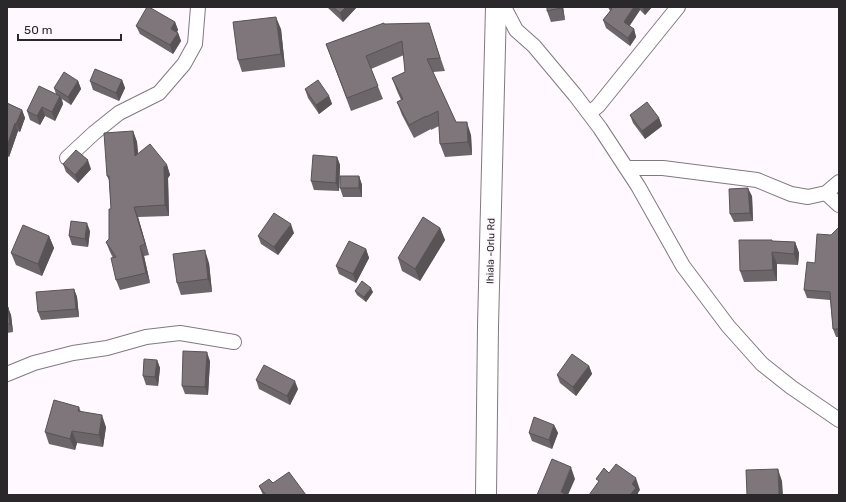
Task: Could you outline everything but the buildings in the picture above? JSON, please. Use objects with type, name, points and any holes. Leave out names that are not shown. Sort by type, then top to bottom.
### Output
[{"type":"main road","name":"Ihiala -Orlu Rd","points":[[486,495],[488,326],[496,7]]},
{"type":"street","points":[[67,158],[94,133],[119,113],[159,93],[184,64],[195,44],[198,7]]},
{"type":"street","points":[[504,7],[516,30],[534,46],[600,128],[638,186],[683,266],[728,326],[762,364],[791,387],[839,420]]},
{"type":"street","points":[[589,113],[602,100],[678,7]]},
{"type":"street","points":[[627,168],[663,168],[757,180],[791,194],[808,198],[826,193],[839,182]]},
{"type":"street","points":[[826,193],[839,205]]},
{"type":"street","points":[[7,374],[34,363],[74,353],[107,348],[146,337],[180,333],[234,342]]}]
